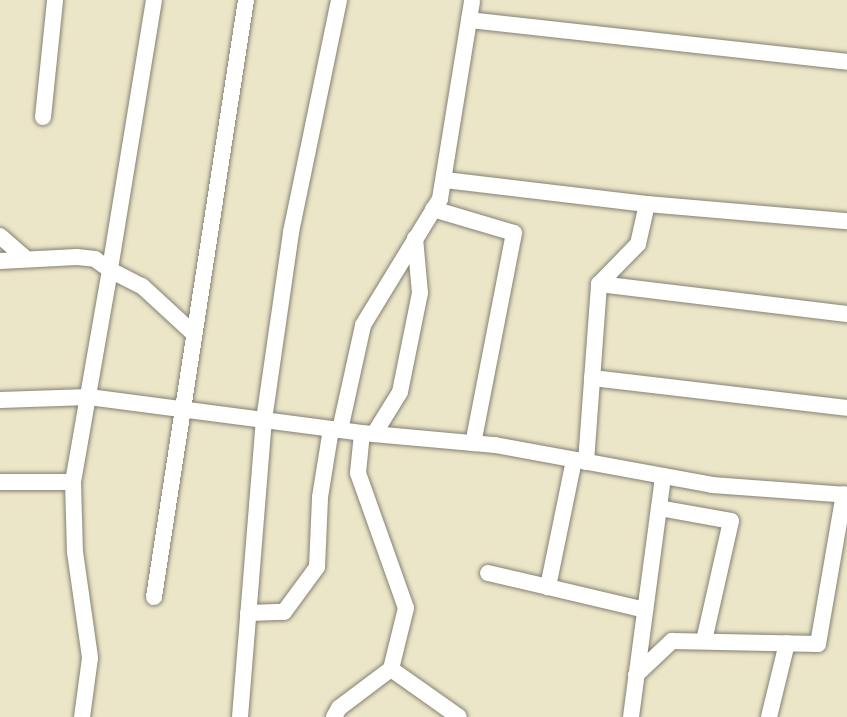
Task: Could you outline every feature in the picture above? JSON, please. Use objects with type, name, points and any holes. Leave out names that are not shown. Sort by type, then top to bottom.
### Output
[{"type":"street","points":[[43,117],[55,0]]},
{"type":"street","points":[[82,717],[90,658],[75,552],[73,482],[154,0]]},
{"type":"street","points":[[154,597],[246,0]]},
{"type":"street","points":[[240,717],[264,420],[291,232],[339,0]]},
{"type":"street","points":[[248,613],[284,612],[317,567],[320,498],[335,429],[363,325],[433,209],[445,180],[469,20],[466,1]]},
{"type":"street","points":[[469,20],[847,62]]},
{"type":"street","points":[[445,180],[647,204],[847,221]]},
{"type":"street","points":[[548,587],[580,461],[592,378],[599,284],[639,244],[647,204]]},
{"type":"street","points":[[433,209],[514,233],[473,443]]},
{"type":"street","points":[[0,236],[26,259]]},
{"type":"street","points":[[334,717],[339,708],[391,669],[406,608],[358,473],[368,433],[400,392],[420,293],[415,238]]},
{"type":"street","points":[[0,261],[77,257],[95,259],[110,270],[142,286],[193,333]]},
{"type":"street","points":[[599,284],[847,314]]},
{"type":"street","points":[[592,378],[847,408]]},
{"type":"street","points":[[0,400],[89,397],[368,433],[473,443],[712,485],[845,494],[818,644],[672,640],[636,675]]},
{"type":"street","points":[[631,717],[663,476]]},
{"type":"street","points":[[0,482],[73,482]]},
{"type":"street","points":[[659,508],[731,521],[704,641]]},
{"type":"street","points":[[488,573],[645,610]]},
{"type":"street","points":[[769,717],[788,644]]},
{"type":"street","points":[[391,669],[459,717]]}]
